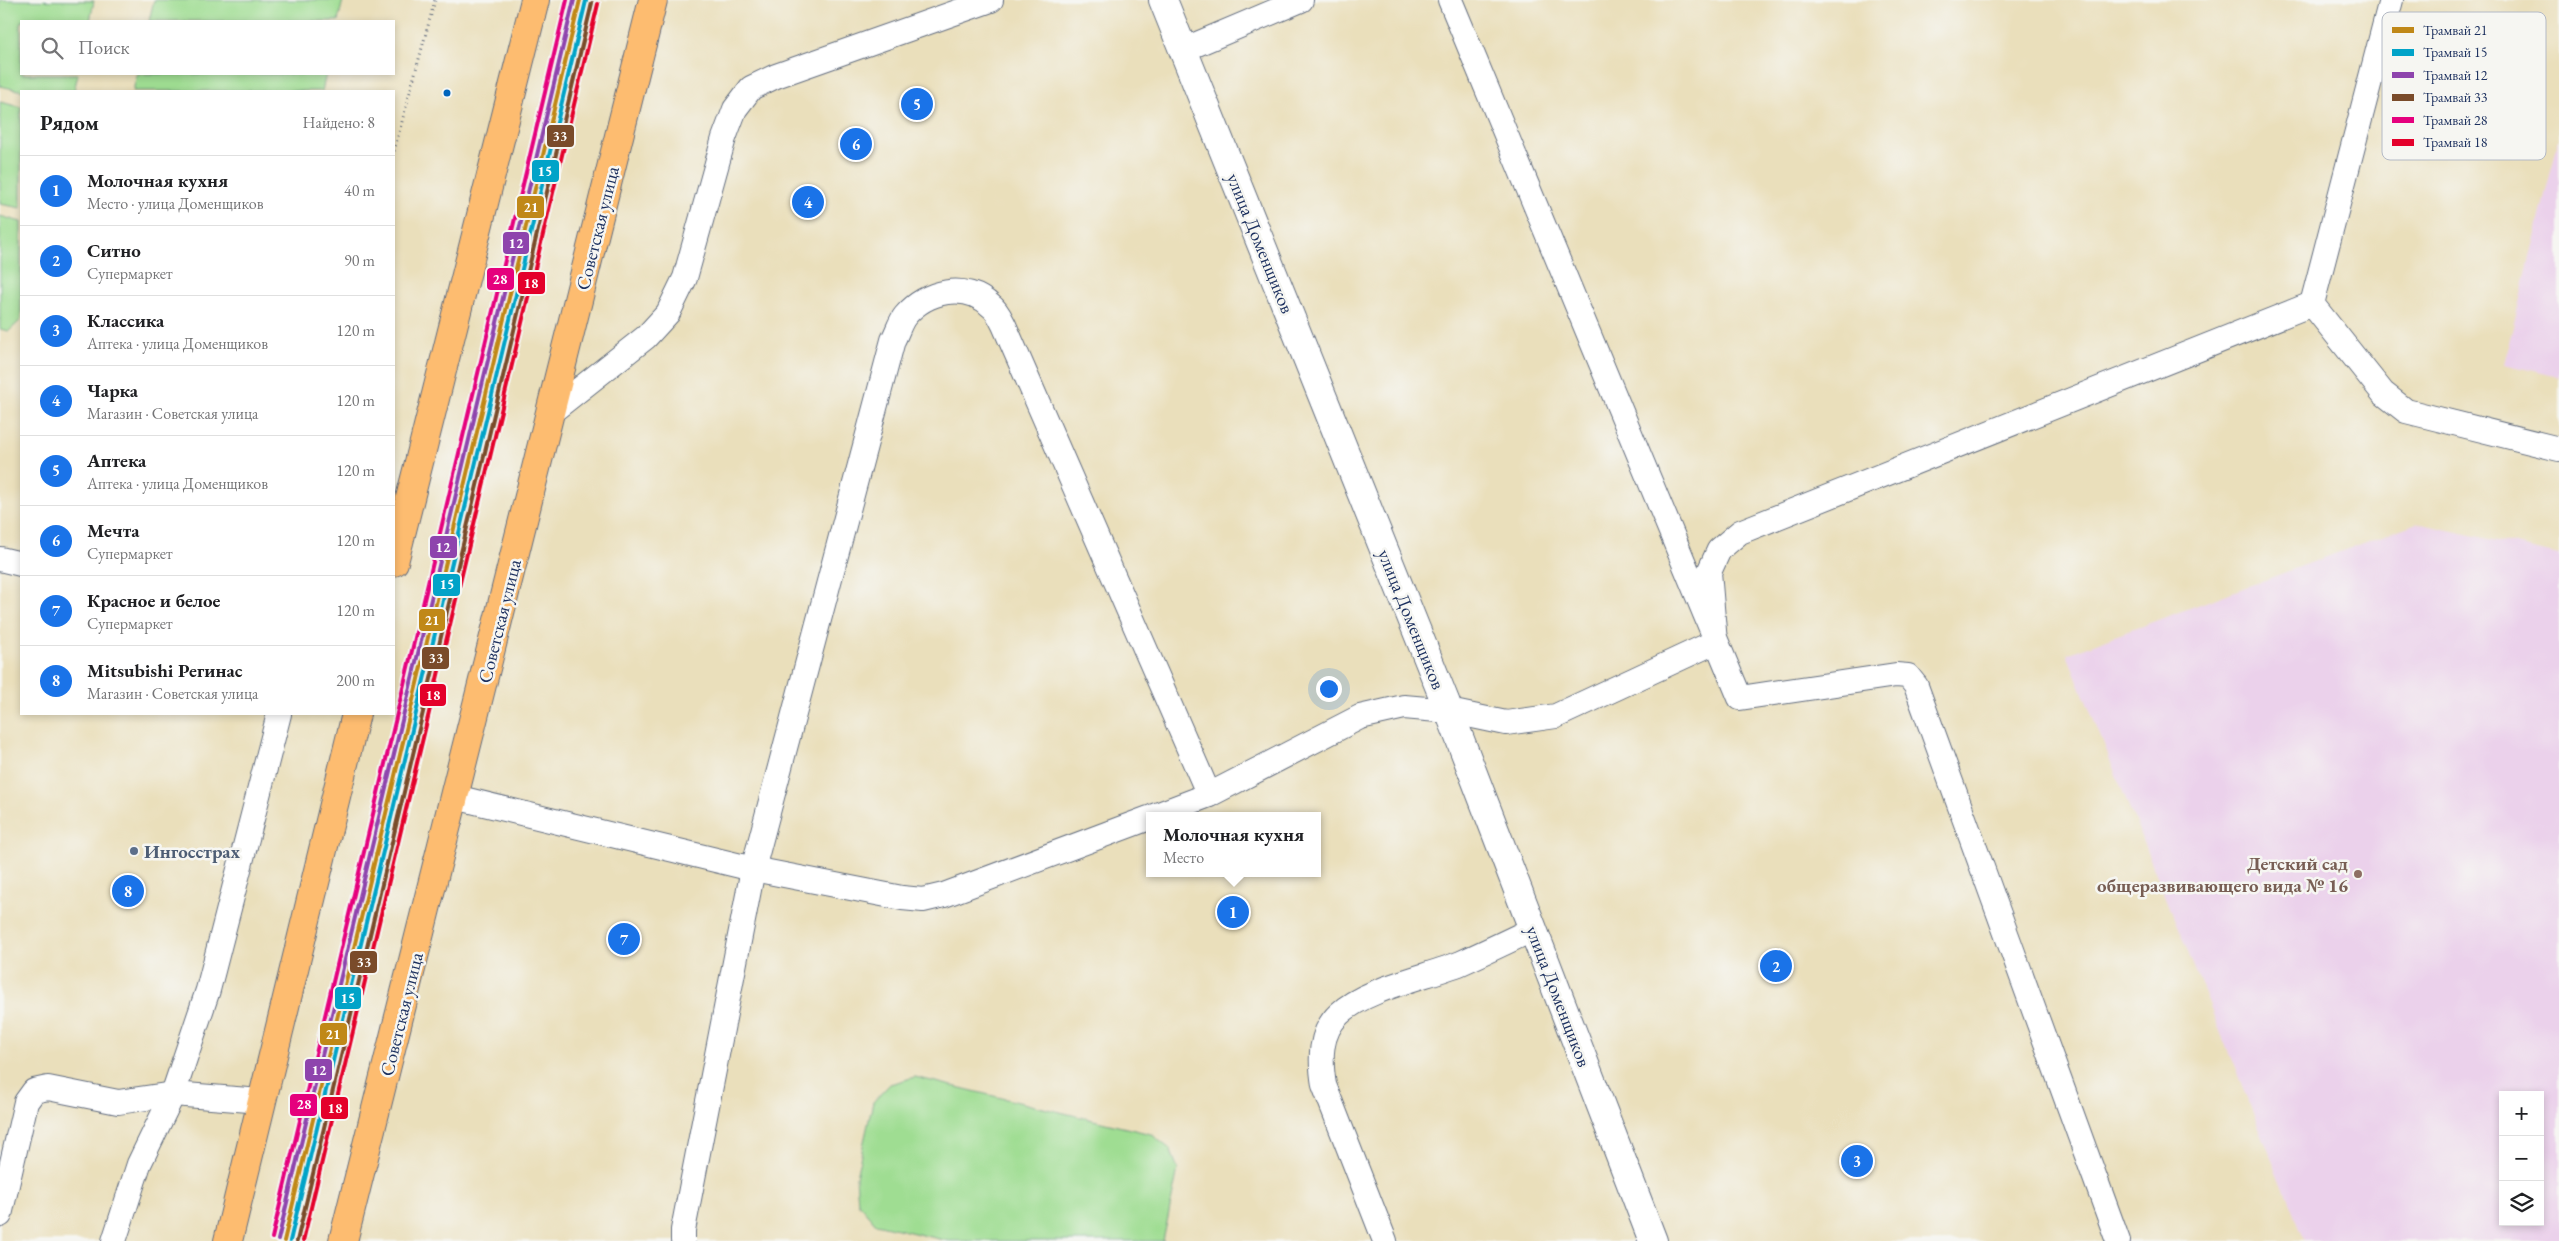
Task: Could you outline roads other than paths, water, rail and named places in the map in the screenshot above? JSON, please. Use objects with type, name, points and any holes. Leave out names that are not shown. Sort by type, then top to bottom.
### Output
[{"type":"main road","points":[[395,558],[535,0]]},
{"type":"main road","name":"Советская улица","points":[[343,1241],[653,0]]},
{"type":"main road","points":[[228,1241],[356,715]]},
{"type":"street","name":"улица Доменщиков","points":[[1163,0],[1449,711],[1653,1241]]},
{"type":"lane","points":[[551,412],[646,337],[668,313],[684,278],[735,109],[750,88],[776,76],[991,0]]},
{"type":"lane","points":[[1183,50],[1302,0]]},
{"type":"lane","points":[[1450,0],[1715,642],[1740,698],[1896,674],[1902,674],[1913,680],[2118,1241]]},
{"type":"lane","points":[[2312,304],[2382,35]]},
{"type":"lane","points":[[684,1241],[683,1230],[753,868],[893,340],[904,317],[920,302],[944,291],[971,293],[992,306],[1004,325],[1209,795]]},
{"type":"lane","points":[[1715,642],[1709,572],[1719,550],[1740,532],[2312,304]]},
{"type":"lane","points":[[2312,304],[2383,393],[2406,411],[2559,449]]},
{"type":"lane","points":[[0,559],[20,564]]},
{"type":"lane","points":[[1164,812],[1209,795],[1360,717],[1404,707],[1449,711],[1506,723],[1556,716],[1715,642]]},
{"type":"lane","points":[[114,1241],[139,1164],[173,1094],[208,990],[279,715]]},
{"type":"lane","points":[[455,796],[753,868],[902,898],[923,900],[944,895],[1146,819]]},
{"type":"lane","points":[[1385,1241],[1324,1085],[1320,1060],[1324,1036],[1338,1014],[1358,1000],[1460,963],[1533,930]]},
{"type":"lane","points":[[0,1215],[26,1102],[34,1090],[48,1088],[118,1102],[173,1094],[262,1101]]},
{"type":"tram line","name":"28","points":[[272,1238],[567,0]]},
{"type":"tram line","name":"12","points":[[278,1240],[574,0]]},
{"type":"tram line","name":"21","points":[[284,1241],[580,0]]},
{"type":"tram line","name":"15","points":[[290,1241],[586,1]]},
{"type":"tram line","name":"33","points":[[297,1241],[592,3]]},
{"type":"tram line","name":"18","points":[[303,1241],[598,4]]},
{"type":"place","name":"Аптека","points":[[917,104]]},
{"type":"place","name":"Мечта","points":[[856,144]]},
{"type":"place","name":"Чарка","points":[[808,202]]},
{"type":"place","name":"Ингосстрах","points":[[134,851]]},
{"type":"place","name":"Детский сад общеразвивающего вида № 16","points":[[2358,874]]},
{"type":"place","name":"Mitsubishi Регинас","points":[[128,891]]},
{"type":"place","name":"Молочная кухня","points":[[1233,912]]},
{"type":"place","name":"Красное и белое","points":[[624,939]]},
{"type":"place","name":"Ситно","points":[[1776,966]]},
{"type":"place","name":"Классика","points":[[1857,1161]]}]
